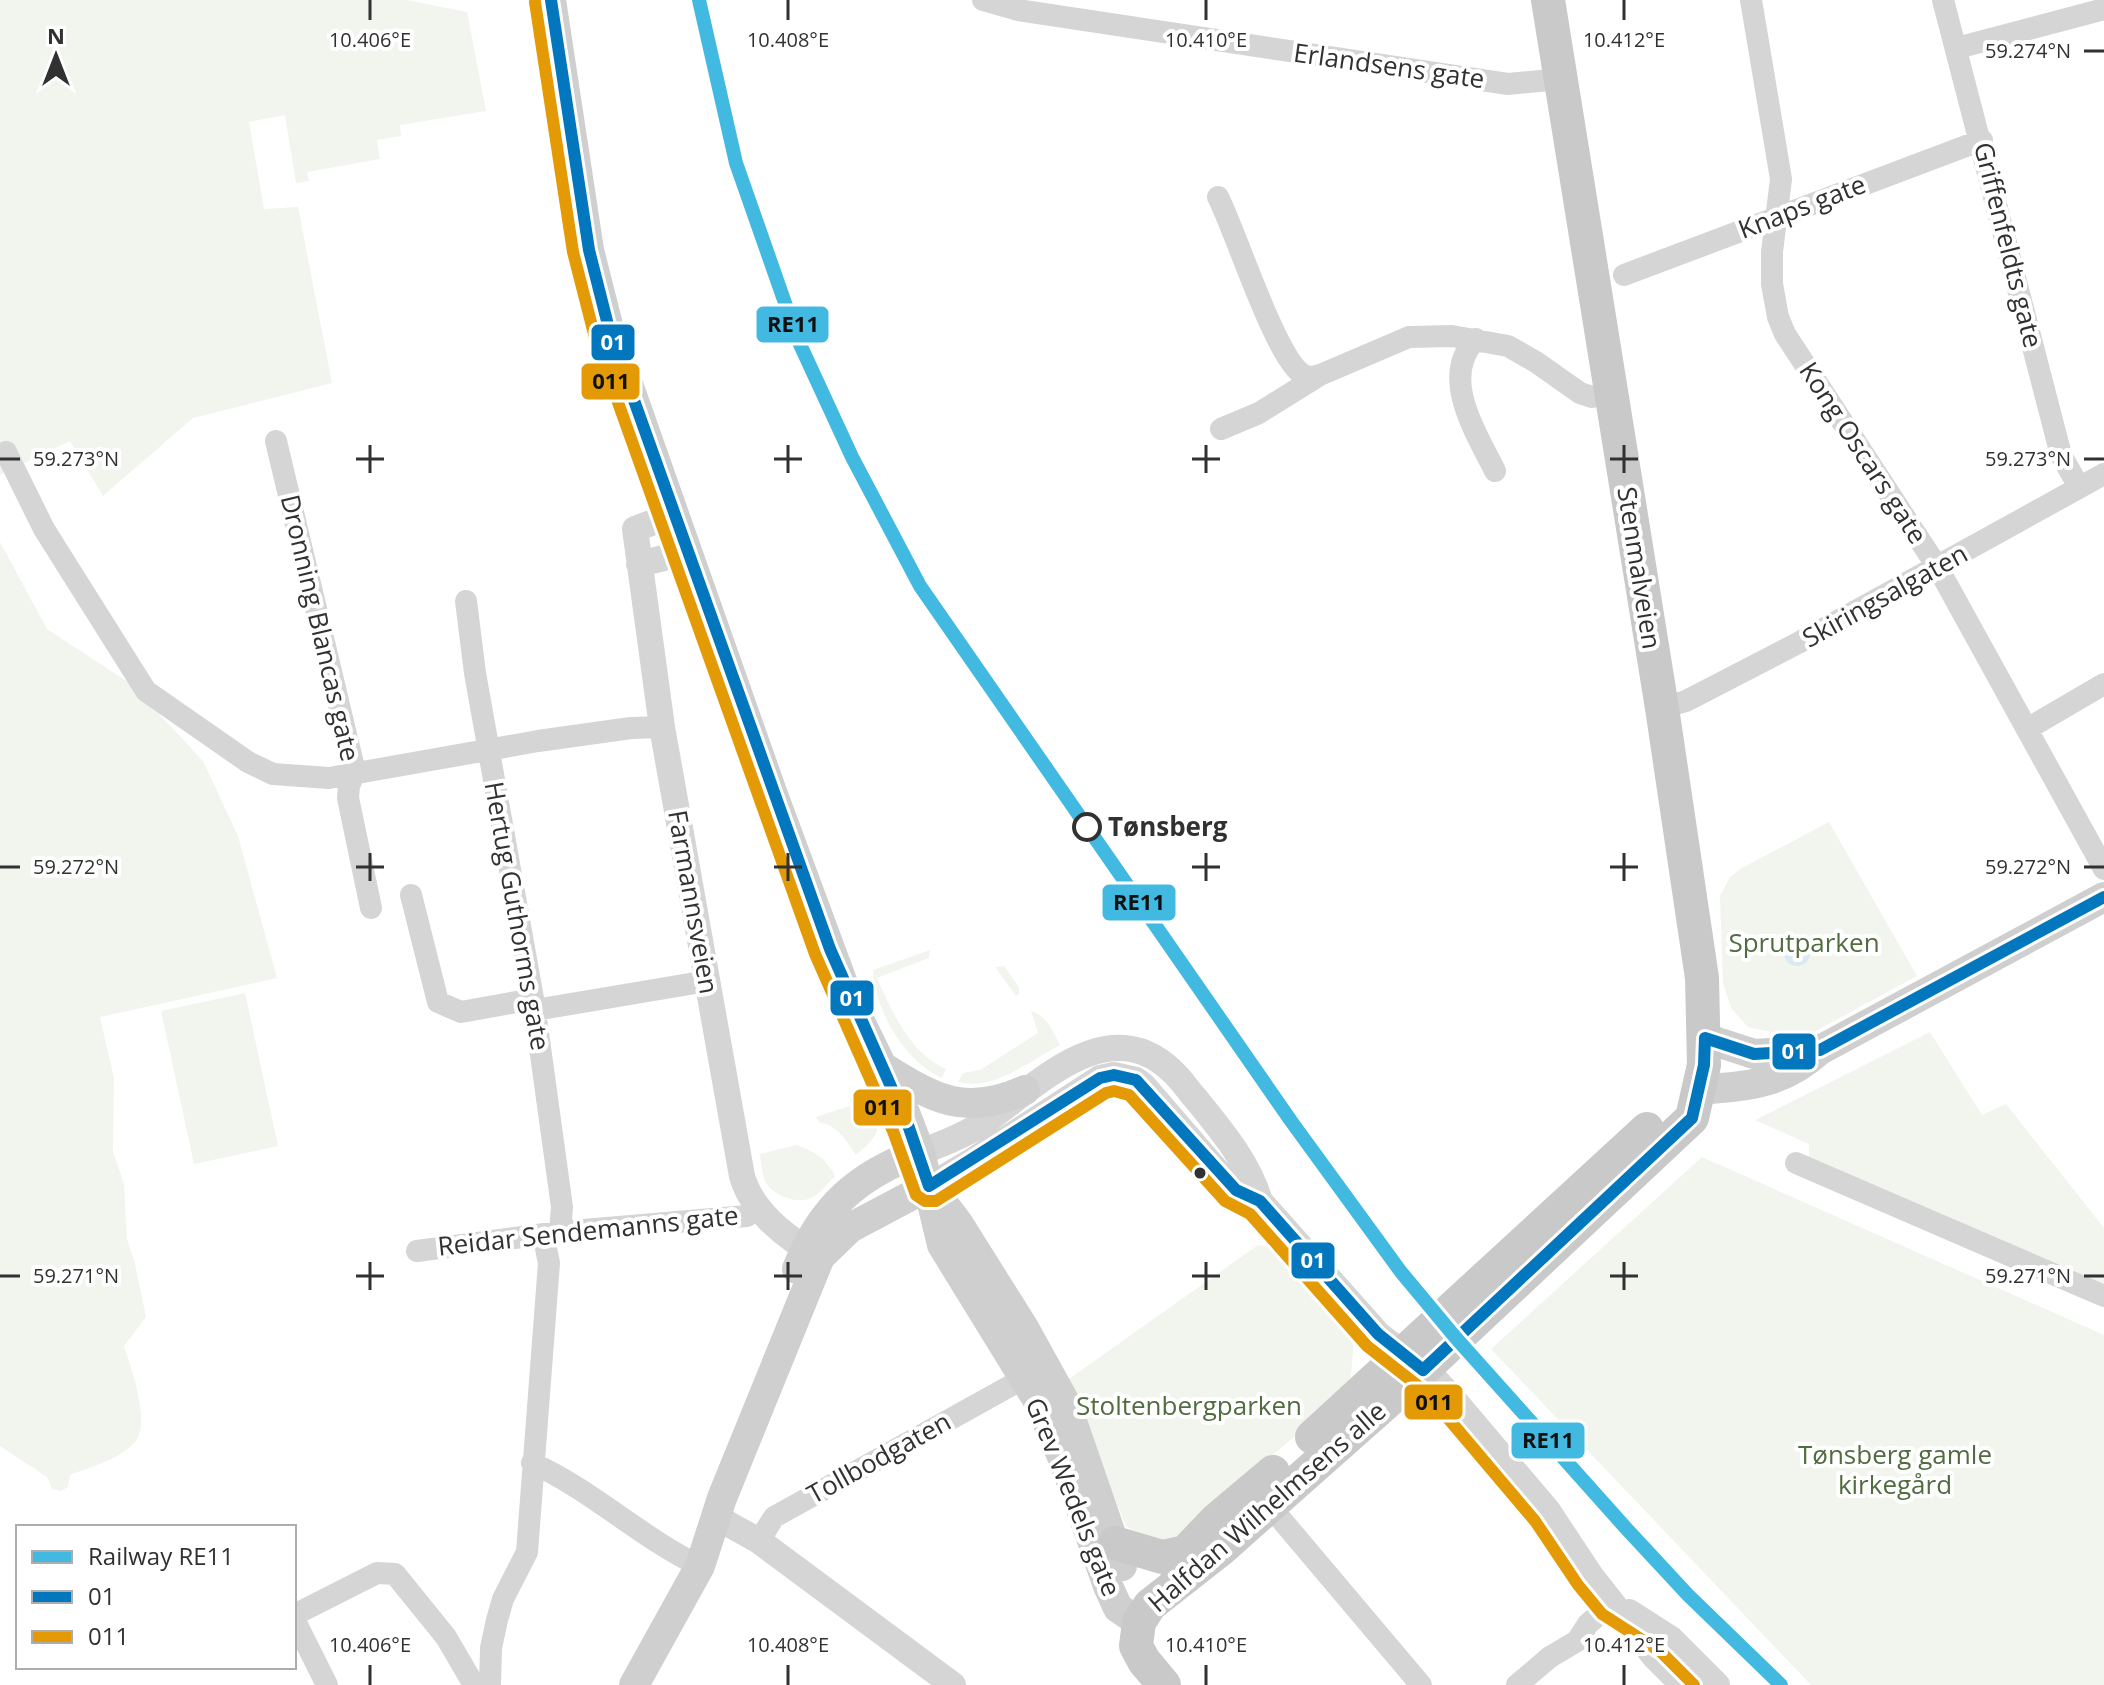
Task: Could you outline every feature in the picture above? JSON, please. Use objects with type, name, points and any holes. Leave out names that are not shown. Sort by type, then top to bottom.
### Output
[{"type":"main road","points":[[551,0],[589,250],[610,333],[688,552]]},
{"type":"main road","name":"Stenmalveien","points":[[1548,0],[1662,708],[1702,978],[1705,1038],[1704,1065],[1698,1090]]},
{"type":"main road","name":"Grev Wedels gate","points":[[688,552],[848,997],[920,1152],[942,1245],[1040,1404],[1065,1464],[1108,1586],[1132,1612]]},
{"type":"main road","points":[[1698,1090],[1743,1087],[1800,1068],[1820,1050],[2104,897]]},
{"type":"main road","points":[[1705,1038],[1754,1054],[1820,1050]]},
{"type":"main road","points":[[883,1067],[920,1091],[947,1101],[985,1101],[1025,1090]]},
{"type":"main road","name":"Halfdan Wilhelmsens alle","points":[[1132,1612],[1216,1520],[1413,1362],[1692,1118],[1698,1090]]},
{"type":"main road","points":[[634,1685],[700,1566],[716,1517],[723,1466],[829,1211],[852,1187],[881,1168],[920,1152]]},
{"type":"main road","points":[[812,1252],[929,1186]]},
{"type":"main road","name":"Grev Wedels gate","points":[[929,1186],[958,1223],[1048,1369],[1066,1404],[1115,1543],[1132,1612]]},
{"type":"main road","name":"Halfdan Wilhelmsens alle","points":[[1132,1612],[1150,1605],[1220,1550],[1413,1362]]},
{"type":"main road","points":[[1115,1543],[1162,1557],[1185,1552]]},
{"type":"main road","points":[[1132,1612],[1117,1626],[1117,1644],[1136,1685]]},
{"type":"main road","points":[[1132,1612],[1136,1646],[1164,1685]]},
{"type":"street","name":"Erlandsens gate","points":[[983,0],[1018,10],[1508,84],[1561,79]]},
{"type":"street","name":"Kong Oscars gate","points":[[1751,0],[1781,179],[1772,252],[1772,284],[1778,317],[1785,334],[1938,568],[2104,869]]},
{"type":"street","name":"Griffenfeldts gate","points":[[1943,0],[1982,140],[2061,455],[2079,487]]},
{"type":"street","points":[[1957,48],[2104,9]]},
{"type":"street","name":"Knaps gate","points":[[1624,275],[1982,140]]},
{"type":"street","points":[[1218,197],[1283,348],[1299,372],[1313,377],[1320,375]]},
{"type":"street","points":[[1221,429],[1259,413],[1320,375],[1409,337],[1498,342],[1520,351],[1580,393],[1592,397],[1611,394]]},
{"type":"street","points":[[1476,339],[1466,349],[1460,371],[1461,392],[1468,415],[1495,471]]},
{"type":"street","name":"Dronning Blancas gate","points":[[276,441],[355,772],[348,798],[371,908]]},
{"type":"street","points":[[6,452],[44,529],[146,691],[248,762],[273,774],[329,778],[538,741],[631,728],[662,727]]},
{"type":"street","name":"Skiringsalgaten","points":[[1662,708],[1700,694],[1938,568],[2104,474]]},
{"type":"street","name":"Farmannsveien","points":[[675,514],[635,529],[662,727],[742,1176],[746,1193],[757,1208],[812,1252]]},
{"type":"street","points":[[639,564],[688,552]]},
{"type":"street","name":"Hertug Guthorms gate","points":[[466,601],[534,1004],[562,1207],[551,1233],[527,1552],[503,1599],[497,1620],[491,1648],[490,1685]]},
{"type":"street","points":[[2027,729],[2104,684]]},
{"type":"street","points":[[411,895],[438,1002],[461,1012],[707,981]]},
{"type":"street","points":[[920,1152],[949,1142],[984,1123],[1025,1090],[1078,1056],[1125,1049],[1148,1055],[1172,1071],[1219,1126],[1252,1175],[1260,1201]]},
{"type":"street","points":[[929,1186],[1086,1085],[1114,1075],[1136,1080],[1236,1190],[1260,1201],[1378,1334],[1453,1399],[1548,1511],[1591,1576],[1654,1656],[1683,1685]]},
{"type":"street","points":[[1796,1163],[2104,1296]]},
{"type":"street","name":"Reidar Sendemanns gate","points":[[417,1251],[551,1233],[747,1216],[757,1208]]},
{"type":"street","name":"Tollbodgaten","points":[[759,1541],[774,1517],[1010,1386]]},
{"type":"street","points":[[532,1463],[557,1474],[674,1554],[700,1566]]},
{"type":"street","points":[[1269,1505],[1421,1685]]},
{"type":"street","points":[[716,1517],[759,1541],[953,1685]]},
{"type":"street","points":[[296,1616],[377,1573],[395,1574],[446,1637],[474,1685]]},
{"type":"street","points":[[1517,1685],[1550,1657],[1577,1641],[1588,1624],[1613,1602]]},
{"type":"street","points":[[1613,1602],[1671,1639],[1717,1685]]},
{"type":"street","points":[[296,1621],[327,1685]]},
{"type":"green space","points":[[0,0],[407,0],[467,12],[486,111],[400,125],[401,136],[377,140],[380,159],[307,172],[309,181],[296,183],[285,115],[249,122],[264,209],[298,207],[332,383],[193,418],[103,496],[70,441],[0,475]]},
{"type":"green space","points":[[0,542],[47,629],[131,684],[203,761],[238,836],[277,978],[100,1017],[114,1078],[113,1152],[124,1184],[127,1239],[146,1317],[124,1346],[139,1396],[141,1424],[139,1435],[127,1450],[70,1475],[68,1487],[61,1491],[52,1489],[47,1477],[0,1446]]},
{"type":"green space","name":"Sprutparken","points":[[1829,822],[1917,976],[1810,1034],[1748,1027],[1731,1008],[1723,983],[1720,896],[1730,877],[1740,869]]},
{"type":"green space","points":[[930,950],[929,958],[877,978],[896,1018],[912,1042],[933,1062],[946,1069],[942,1078],[915,1060],[894,1033],[879,1001],[873,970]]},
{"type":"green space","points":[[1004,966],[1019,987],[1016,996],[995,967]]},
{"type":"green space","points":[[245,993],[278,1146],[194,1164],[161,1011]]},
{"type":"green space","points":[[1031,1011],[1045,1020],[1060,1045],[998,1078],[972,1084],[958,1082],[963,1073],[980,1070],[1038,1033]]},
{"type":"green space","points":[[1930,1032],[1982,1115],[2006,1104],[2104,1228],[2104,1294],[1809,1163],[1809,1144],[1755,1120]]},
{"type":"green space","points":[[871,1099],[877,1117],[877,1130],[856,1155],[840,1134],[816,1117]]},
{"type":"green space","points":[[796,1145],[819,1156],[835,1176],[818,1194],[805,1200],[792,1199],[773,1191],[765,1181],[762,1168],[760,1154]]},
{"type":"green space","name":"Tønsberg gamle kirkegård","points":[[1702,1157],[2104,1335],[2104,1685],[1811,1685],[1491,1349]]},
{"type":"green space","name":"Stoltenbergparken","points":[[1258,1245],[1274,1247],[1354,1339],[1350,1389],[1168,1544],[1142,1537],[1126,1526],[1066,1381]]},
{"type":"shaded area","points":[[1797,940],[1806,944],[1810,953],[1806,962],[1797,966],[1788,962],[1784,953],[1788,944]]},
{"type":"rail line","name":"RE11","points":[[699,0],[736,163],[798,340],[852,457],[920,586],[1291,1121],[1401,1272],[1624,1526],[1688,1595],[1781,1685]]},
{"type":"transit line","name":"01","points":[[551,0],[589,250],[610,333],[830,949],[908,1125],[929,1186],[1100,1078],[1114,1075],[1136,1080],[1236,1190],[1260,1201],[1378,1334],[1423,1370],[1692,1118],[1704,1065],[1705,1038],[1754,1054],[1820,1050],[2104,897]]},
{"type":"transit line","name":"011","points":[[535,2],[573,252],[595,338],[815,954],[893,1131],[916,1195],[925,1201],[936,1201],[1106,1093],[1114,1091],[1129,1095],[1225,1201],[1250,1214],[1367,1346],[1422,1389],[1535,1521],[1578,1585],[1602,1614],[1661,1652],[1694,1685]]},
{"type":"place","name":"Tønsberg","points":[[1087,827]]}]
